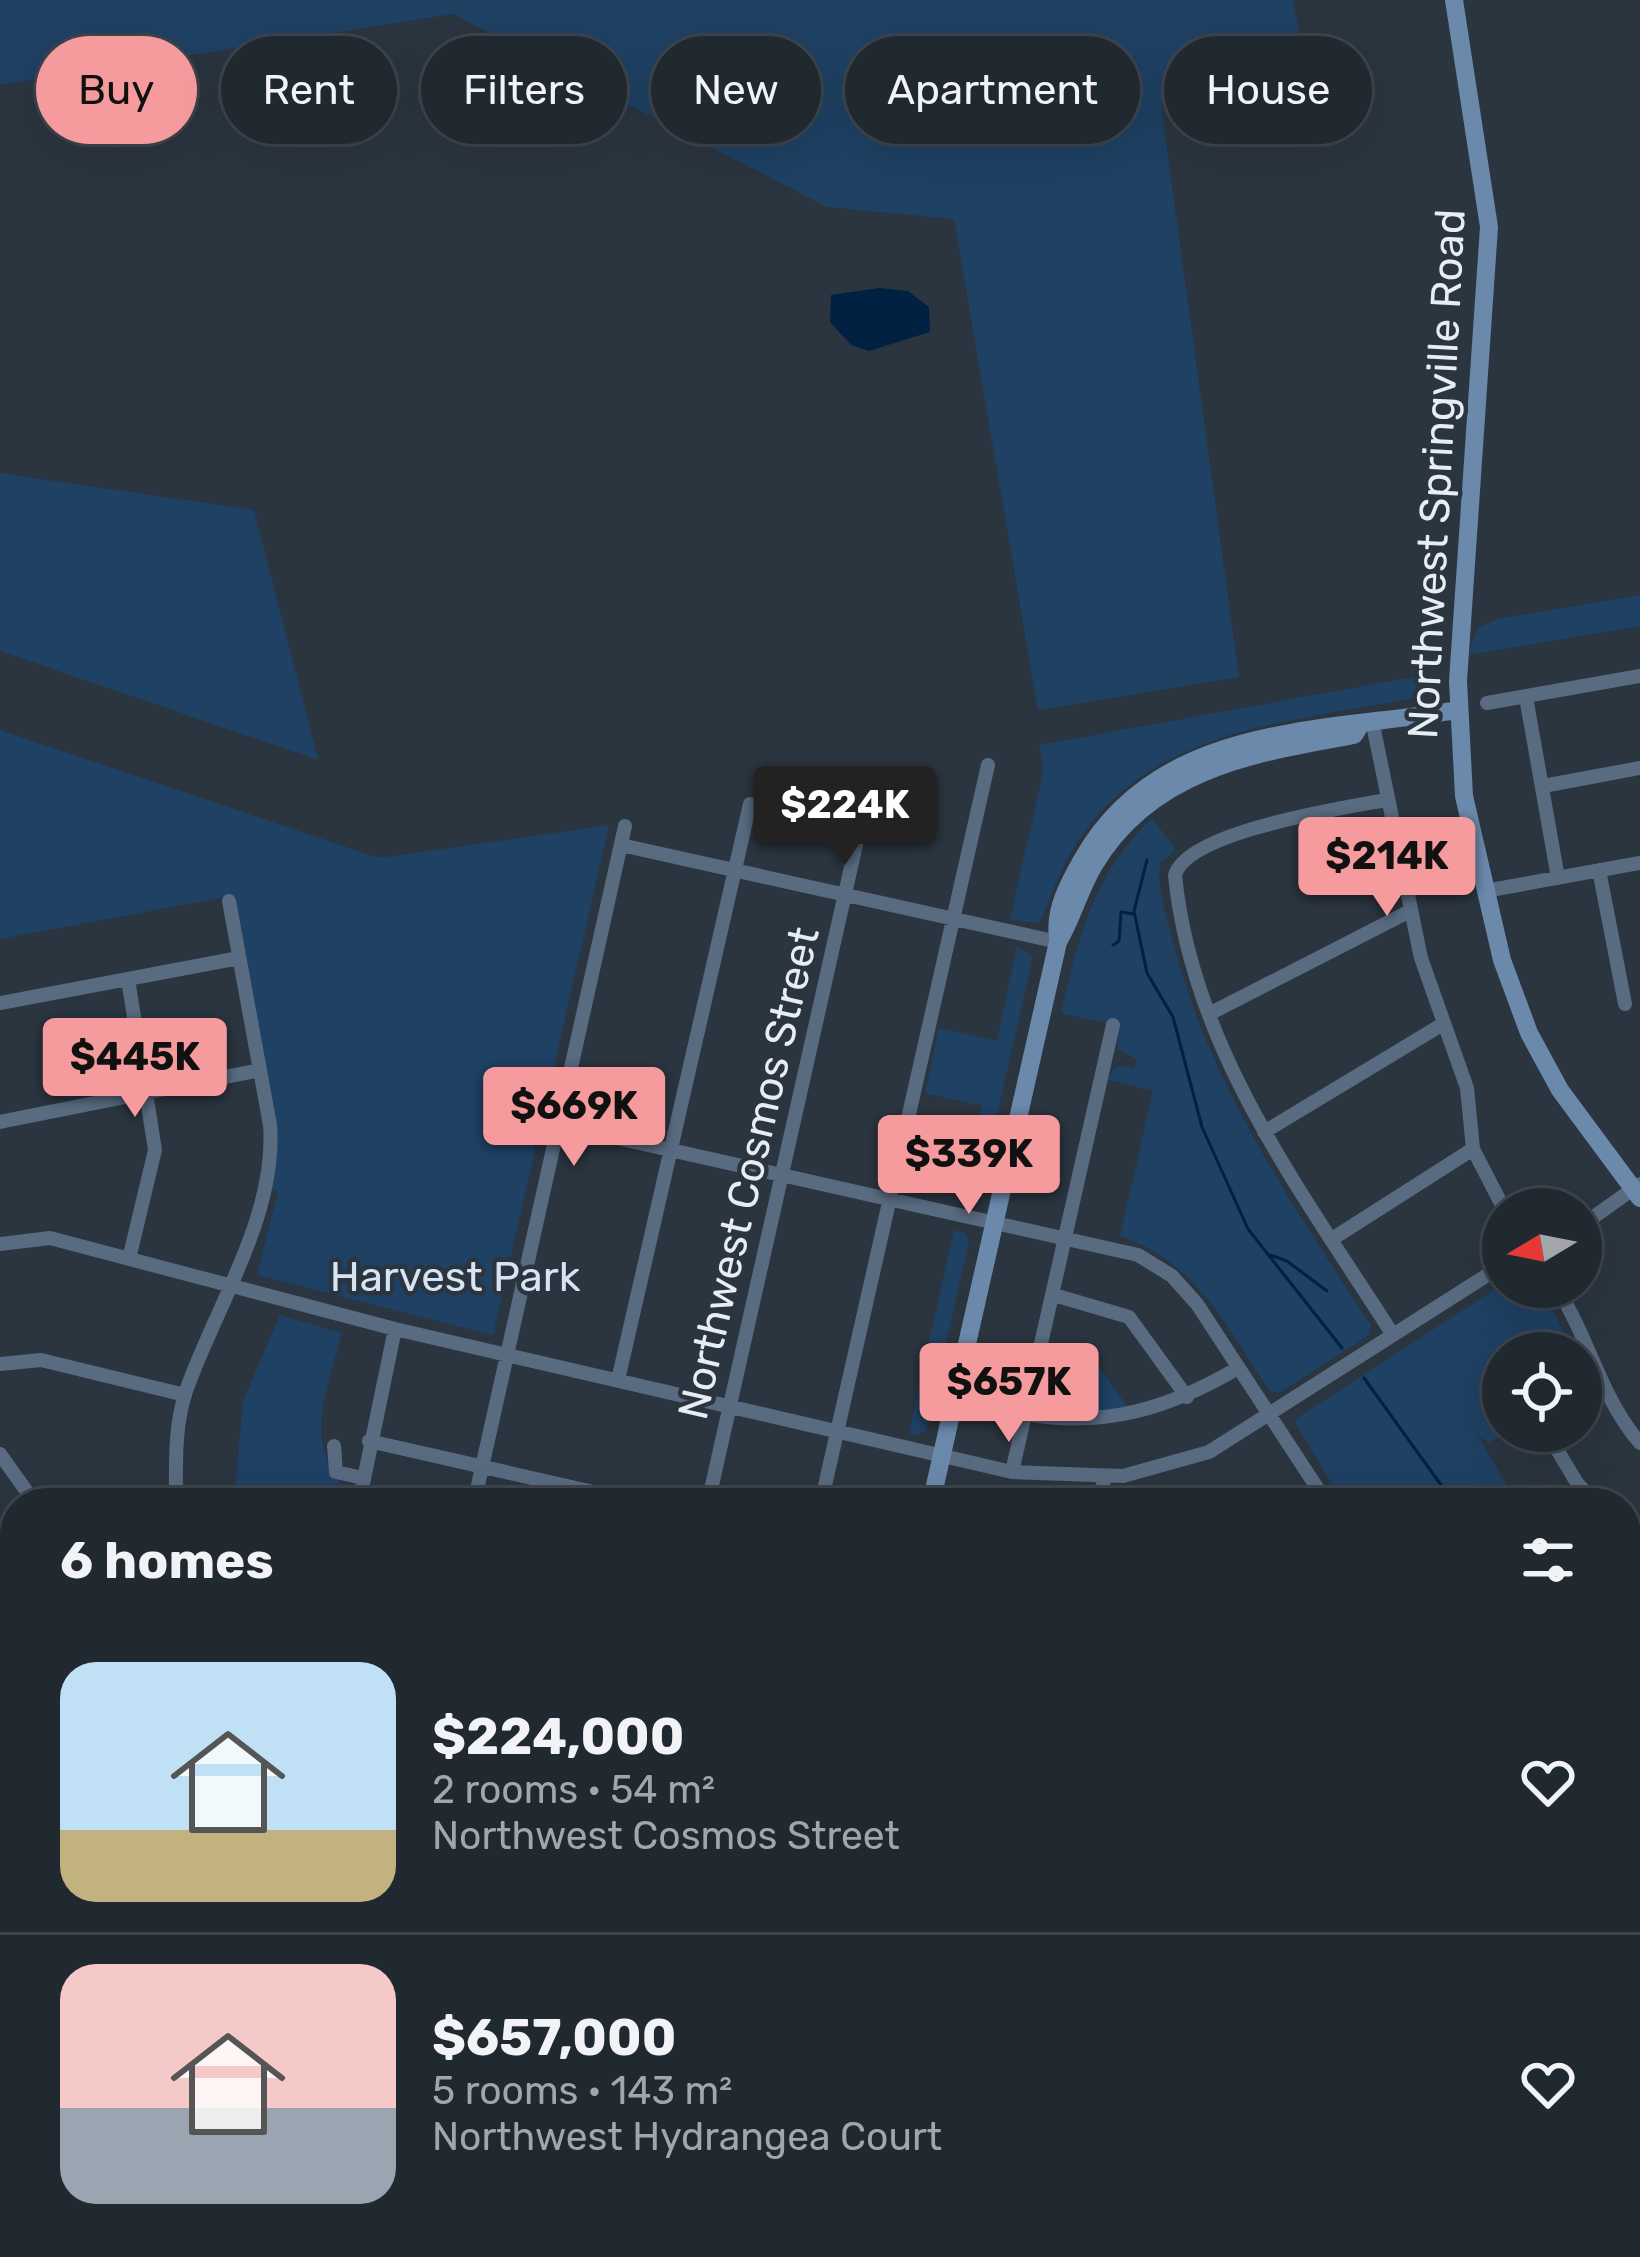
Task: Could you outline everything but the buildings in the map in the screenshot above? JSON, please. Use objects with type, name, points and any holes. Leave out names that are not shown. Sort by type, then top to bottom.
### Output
[{"type":"street","name":"Northwest Springville Road","points":[[1454,0],[1489,227],[1457,710],[1464,796],[1502,960],[1538,1053],[1638,1191]]},
{"type":"street","points":[[1486,704],[1640,676]]},
{"type":"street","points":[[1526,697],[1558,878]]},
{"type":"street","points":[[934,1488],[1058,942],[1062,902],[1084,855],[1103,828],[1155,782],[1235,743],[1351,722],[1366,726],[1457,710]]},
{"type":"street","points":[[1366,726],[1410,911],[1467,1088],[1472,1149],[1493,1188]]},
{"type":"street","points":[[824,1488],[988,764]]},
{"type":"street","points":[[1543,786],[1640,768]]},
{"type":"street","name":"Northwest Cosmos Street","points":[[711,1488],[869,787]]},
{"type":"street","points":[[1386,800],[1264,824],[1178,866],[1175,882],[1190,956],[1209,1014],[1264,1132],[1393,1335]]},
{"type":"street","points":[[618,1380],[750,804]]},
{"type":"street","points":[[477,1488],[625,826]]},
{"type":"street","points":[[621,845],[1058,942]]},
{"type":"street","points":[[1485,891],[1640,862]]},
{"type":"street","points":[[1599,870],[1625,1004]]},
{"type":"street","points":[[177,1488],[185,1395],[229,1284],[270,1158],[260,1070],[229,901]]},
{"type":"street","points":[[1209,1014],[1410,911]]},
{"type":"street","points":[[0,1003],[239,958]]},
{"type":"street","points":[[128,979],[155,1150],[129,1258]]},
{"type":"street","points":[[1264,1132],[1443,1024]]},
{"type":"street","points":[[1012,1472],[1113,1025]]},
{"type":"street","points":[[0,1122],[260,1070]]},
{"type":"street","points":[[559,1125],[1118,1249],[1157,1265],[1197,1304],[1317,1488]]},
{"type":"street","points":[[1333,1239],[1472,1149]]},
{"type":"street","points":[[1602,1213],[1638,1191]]},
{"type":"street","points":[[0,1244],[50,1238],[395,1329],[1012,1472],[1102,1478],[1145,1472],[1209,1452],[1482,1278]]},
{"type":"street","points":[[1054,1295],[1129,1318],[1187,1397]]},
{"type":"street","points":[[361,1488],[395,1329]]},
{"type":"street","points":[[0,1364],[41,1360],[185,1395]]},
{"type":"street","points":[[1027,1414],[1118,1417],[1187,1397],[1238,1368]]},
{"type":"street","points":[[1602,1385],[1640,1443]]},
{"type":"street","points":[[369,1441],[559,1488]]},
{"type":"street","points":[[334,1447],[336,1472],[362,1478]]},
{"type":"street","points":[[1561,1452],[1586,1488]]},
{"type":"street","points":[[0,1454],[24,1488]]},
{"type":"street","points":[[1102,1478],[1104,1488]]},
{"type":"green space","points":[[0,0],[1293,0],[1299,36],[1164,36],[1164,144],[1239,677],[1038,710],[954,219],[827,207],[705,144],[821,144],[821,36],[651,36],[651,116],[627,104],[627,36],[496,36],[453,14],[313,36],[221,36],[221,50],[197,54],[197,36],[36,36],[36,79],[0,85]]},
{"type":"green space","points":[[0,473],[254,510],[318,760],[0,651]]},
{"type":"green space","points":[[1640,595],[1640,626],[1468,655],[1478,628],[1498,619]]},
{"type":"green space","points":[[1436,673],[1430,694],[1232,734],[1144,774],[1106,806],[1073,849],[1039,923],[1010,920],[1044,768],[1039,745]]},
{"type":"green space","name":"Harvest Park","points":[[0,730],[379,858],[609,825],[493,1335],[257,1275],[278,1191],[263,1188],[270,1152],[226,897],[0,939]]},
{"type":"green space","points":[[1152,818],[1176,850],[1161,862],[1160,888],[1206,1040],[1254,1138],[1371,1326],[1369,1335],[1279,1393],[1269,1390],[1223,1320],[1189,1279],[1146,1247],[1120,1236],[1153,1091],[1106,1079],[1118,1066],[1134,1068],[1137,1059],[1118,1050],[1118,1026],[1061,1013],[1074,958],[1102,884]]},
{"type":"green space","points":[[1017,946],[1033,957],[978,1198],[961,1201],[982,1106],[925,1093],[939,1028],[997,1041]]},
{"type":"green space","points":[[954,1230],[966,1234],[969,1242],[926,1431],[917,1435],[909,1433]]},
{"type":"green space","points":[[1482,1298],[1482,1308],[1551,1308],[1564,1332],[1482,1332],[1482,1439],[1478,1436],[1482,1452],[1487,1452],[1508,1488],[1334,1488],[1294,1420]]},
{"type":"green space","points":[[280,1315],[342,1333],[325,1393],[321,1432],[331,1469],[344,1488],[235,1488],[243,1401]]},
{"type":"green space","points":[[1045,1350],[1096,1362],[1131,1412],[1108,1416],[1034,1409]]},
{"type":"shaded area","points":[[879,288],[908,291],[929,307],[930,332],[869,351],[851,345],[830,322],[831,295]]},
{"type":"waterway","points":[[1147,860],[1134,911],[1147,973],[1173,1017],[1202,1127],[1248,1229],[1342,1348]]},
{"type":"waterway","points":[[1113,945],[1119,941],[1121,912],[1134,914]]},
{"type":"waterway","points":[[1270,1255],[1287,1261],[1327,1291]]},
{"type":"waterway","points":[[1364,1378],[1443,1488]]}]
